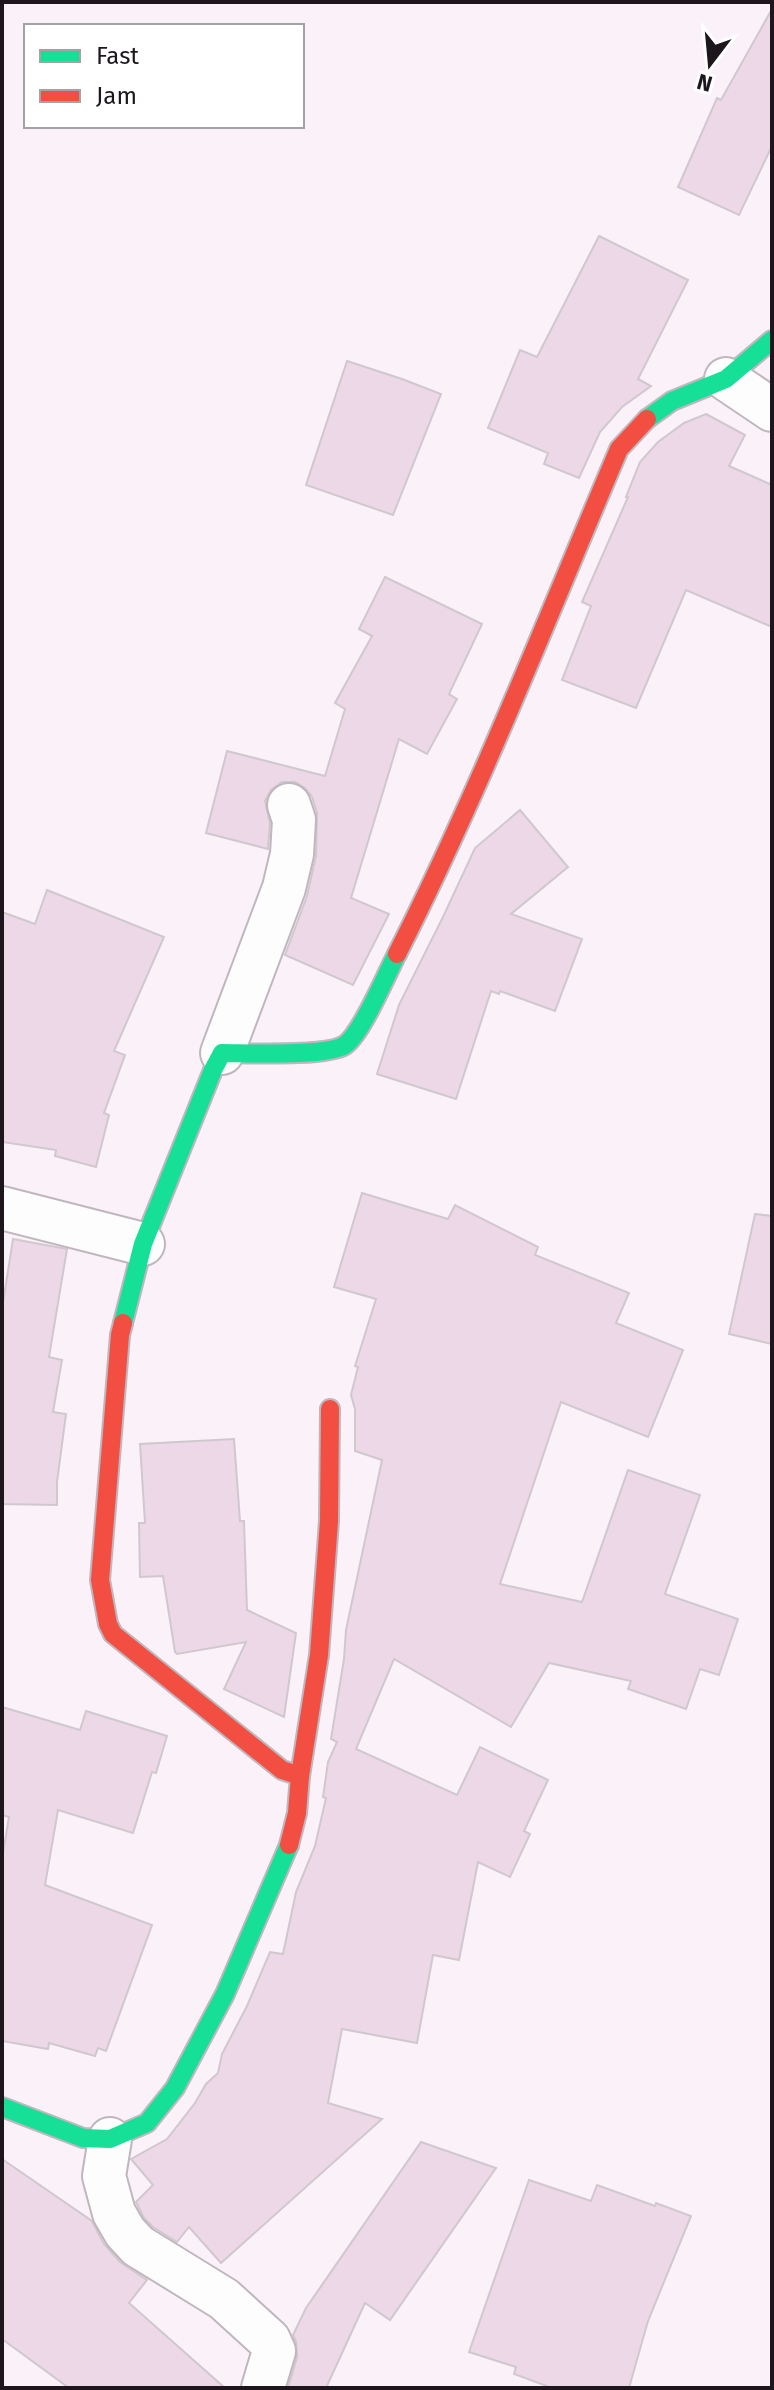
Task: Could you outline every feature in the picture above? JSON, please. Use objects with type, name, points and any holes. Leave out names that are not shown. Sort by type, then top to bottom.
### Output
[{"type":"street","points":[[222,1053],[328,1051],[345,1045],[358,1030],[421,906],[479,778],[619,449],[641,424],[672,401],[726,379],[772,340]]},
{"type":"street","points":[[726,379],[772,410]]},
{"type":"street","points":[[289,805],[294,820],[292,854],[284,888],[222,1053],[143,1244],[120,1335],[100,1580],[108,1624],[113,1634],[282,1770],[300,1776]]},
{"type":"street","points":[[2,1208],[143,1244]]},
{"type":"street","points":[[2,2107],[83,2138],[110,2139],[147,2123],[175,2088],[225,1994],[291,1840],[297,1813],[320,1640],[329,1521],[330,1409]]},
{"type":"street","points":[[110,2139],[104,2176],[114,2213],[125,2232],[138,2246],[224,2299],[269,2340],[274,2351],[263,2388]]},
{"type":"building","points":[[772,9],[772,146],[739,215],[678,187],[717,98],[721,100]]},
{"type":"building","points":[[599,236],[688,280],[638,379],[651,386],[622,407],[600,432],[579,478],[544,464],[548,453],[488,428],[520,350],[537,357]]},
{"type":"building","points":[[347,361],[441,394],[393,515],[306,485]]},
{"type":"building","points":[[706,414],[745,435],[729,466],[772,485],[772,627],[686,590],[636,708],[562,680],[591,606],[582,602],[640,462],[658,442],[684,423]]},
{"type":"building","points":[[385,577],[482,624],[449,694],[457,699],[427,754],[399,739],[351,898],[389,914],[353,985],[285,955],[307,896],[316,856],[317,813],[312,797],[305,788],[295,782],[282,782],[271,790],[265,801],[270,823],[268,849],[206,833],[227,751],[325,776],[345,709],[335,703],[372,636],[359,629]]},
{"type":"building","points":[[520,810],[568,867],[511,914],[582,939],[555,1011],[500,991],[499,994],[491,991],[456,1099],[377,1074],[399,1005],[475,848]]},
{"type":"building","points":[[47,890],[164,937],[114,1051],[125,1055],[104,1113],[109,1115],[96,1167],[55,1156],[56,1150],[2,1142],[2,912],[35,924]]},
{"type":"building","points":[[362,1193],[448,1219],[455,1205],[538,1247],[535,1255],[629,1293],[616,1323],[683,1350],[648,1437],[561,1402],[500,1584],[582,1602],[628,1470],[700,1495],[665,1594],[738,1619],[719,1675],[700,1669],[686,1709],[628,1689],[631,1681],[549,1663],[511,1727],[394,1659],[356,1749],[457,1795],[480,1747],[548,1780],[524,1831],[530,1834],[510,1877],[478,1862],[459,1960],[433,1955],[417,2043],[342,2029],[328,2103],[382,2119],[221,2263],[189,2227],[177,2242],[144,2218],[136,2202],[153,2185],[131,2159],[167,2139],[206,2084],[218,2073],[222,2054],[270,1952],[283,1954],[296,1892],[315,1846],[326,1798],[323,1797],[328,1762],[337,1742],[331,1739],[346,1630],[382,1460],[355,1451],[355,1409],[351,1395],[358,1367],[355,1366],[376,1299],[334,1287]]},
{"type":"building","points":[[755,1214],[772,1216],[772,1344],[729,1334]]},
{"type":"building","points":[[13,1239],[67,1249],[49,1357],[62,1360],[53,1412],[66,1414],[57,1505],[2,1504],[2,1309]]},
{"type":"building","points":[[234,1439],[240,1521],[244,1521],[247,1610],[296,1633],[284,1717],[224,1689],[246,1642],[177,1654],[163,1576],[140,1577],[139,1523],[145,1523],[140,1444]]},
{"type":"building","points":[[2,1707],[80,1730],[86,1711],[167,1736],[133,1833],[58,1810],[45,1885],[152,1925],[106,2051],[98,2048],[95,2056],[49,2043],[48,2049],[2,2041],[2,1859],[9,1817],[2,1815]]},
{"type":"building","points":[[421,2142],[496,2168],[390,2320],[365,2303],[326,2388],[288,2388],[297,2357],[293,2335],[306,2308]]},
{"type":"building","points":[[2,2159],[92,2221],[104,2244],[120,2262],[147,2280],[129,2303],[225,2388],[69,2388],[2,2339]]},
{"type":"building","points":[[529,2180],[591,2201],[597,2185],[691,2216],[648,2321],[629,2388],[552,2388],[514,2374],[516,2367],[469,2352]]},
{"type":"traffic: fast","points":[[647,419],[672,401],[726,379],[772,340]]},
{"type":"traffic: fast","points":[[123,1323],[143,1244],[222,1053],[305,1053],[345,1045],[366,1016],[397,954]]},
{"type":"traffic: fast","points":[[2,2107],[83,2138],[110,2139],[147,2123],[175,2088],[225,1994],[289,1845]]},
{"type":"traffic: jam","points":[[397,954],[485,767],[619,449],[647,419]]},
{"type":"traffic: jam","points":[[123,1323],[100,1580],[108,1624],[113,1634],[282,1770],[300,1776],[297,1813],[289,1845]]},
{"type":"traffic: jam","points":[[300,1776],[319,1655],[329,1521],[330,1409]]}]
